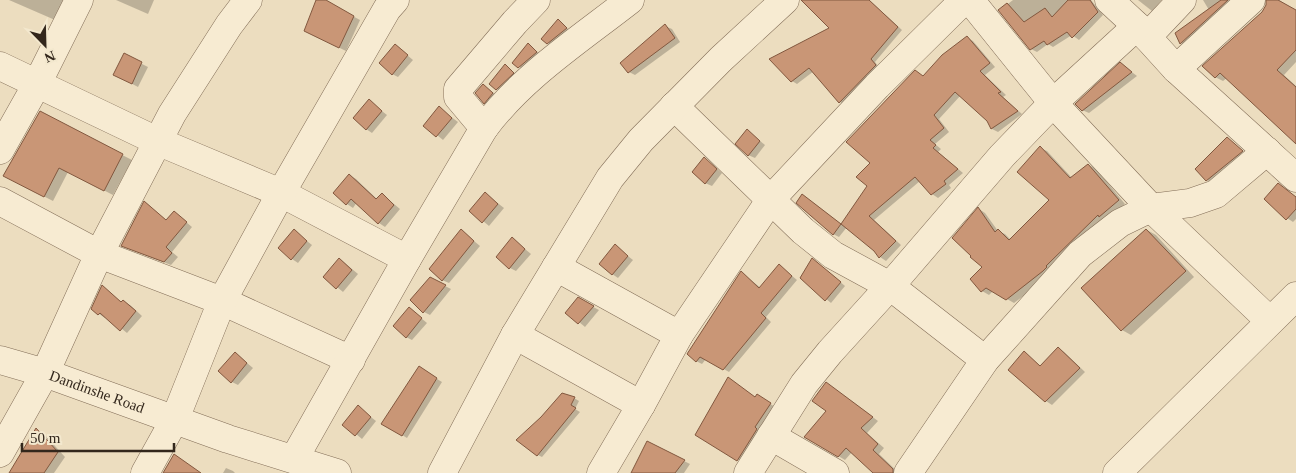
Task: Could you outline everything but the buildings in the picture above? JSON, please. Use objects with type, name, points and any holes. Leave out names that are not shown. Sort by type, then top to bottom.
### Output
[{"type":"street","points":[[0,150],[37,84],[79,0]]},
{"type":"street","points":[[0,453],[45,373],[99,254],[157,141],[229,25],[248,0]]},
{"type":"street","points":[[145,473],[175,419],[222,301],[281,193],[387,9],[395,0]]},
{"type":"street","points":[[484,128],[458,97],[458,89],[536,0]]},
{"type":"street","points":[[294,459],[407,259],[484,128],[498,109],[517,89],[630,0]]},
{"type":"street","points":[[442,473],[515,335],[610,178],[641,140],[721,58],[785,0]]},
{"type":"street","points":[[601,473],[679,335],[771,199],[876,86],[964,0]]},
{"type":"street","points":[[970,0],[1052,103],[1151,208],[1270,321]]},
{"type":"street","points":[[1110,0],[1142,31],[1176,69],[1296,178]]},
{"type":"street","points":[[748,473],[804,384],[1002,156],[1052,103],[1182,0]]},
{"type":"street","points":[[1176,69],[1251,0]]},
{"type":"street","points":[[0,66],[157,141],[281,193],[407,259]]},
{"type":"street","points":[[674,106],[803,231],[833,255],[890,286],[985,360]]},
{"type":"street","points":[[908,473],[985,360],[1080,254],[1120,223],[1151,208],[1190,203],[1216,194],[1267,151]]},
{"type":"street","points":[[0,201],[99,254],[222,301],[351,360]]},
{"type":"street","points":[[556,267],[679,335]]},
{"type":"street","points":[[1117,473],[1296,296]]},
{"type":"street","points":[[515,335],[641,405]]},
{"type":"street","name":"Dandinshe Road","points":[[0,360],[45,373],[228,439],[337,473]]},
{"type":"street","points":[[771,436],[835,473]]}]
